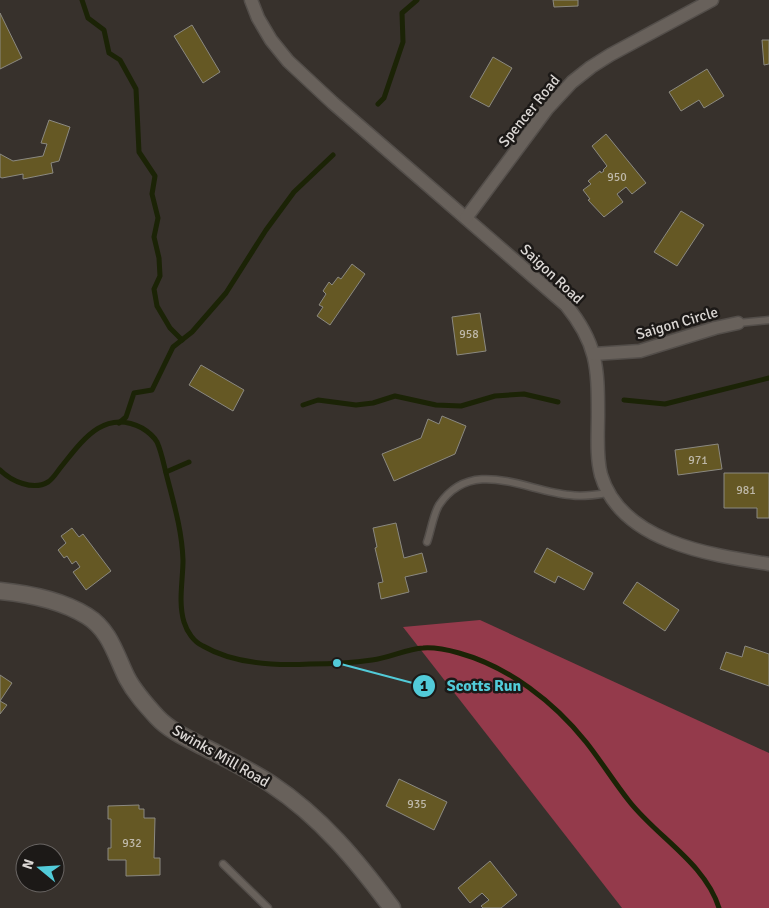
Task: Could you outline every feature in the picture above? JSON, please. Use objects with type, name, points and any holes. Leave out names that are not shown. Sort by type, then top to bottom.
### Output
[{"type":"street","name":"Saigon Road","points":[[251,0],[258,18],[271,40],[288,61],[333,103],[566,305],[578,321],[594,354],[598,376],[598,455],[601,474],[608,493],[625,514],[635,523],[687,547],[722,557],[769,564]]},
{"type":"street","name":"Spencer Road","points":[[466,218],[548,109],[572,82],[610,55],[712,0]]},
{"type":"street","name":"Saigon Circle","points":[[594,354],[640,351],[715,328],[738,323]]},
{"type":"street","name":"Swinks Mill Road","points":[[0,591],[39,597],[65,605],[88,616],[99,625],[108,637],[128,679],[142,700],[159,719],[179,734],[271,784],[304,809],[359,864],[392,908]]},
{"type":"lane","points":[[738,323],[769,320]]},
{"type":"lane","points":[[427,542],[438,507],[450,491],[474,479],[496,479],[568,495],[589,496],[608,493]]},
{"type":"lane","points":[[222,864],[268,908]]},
{"type":"shaded area","points":[[480,620],[769,753],[769,908],[622,908],[403,627]]},
{"type":"building","points":[[553,0],[578,0],[578,6],[554,7]]},
{"type":"building","points":[[0,13],[22,58],[0,69]]},
{"type":"building","points":[[192,25],[220,72],[203,83],[174,36]]},
{"type":"building","points":[[762,40],[769,40],[769,64],[764,65]]},
{"type":"building","points":[[493,57],[512,68],[489,107],[470,97]]},
{"type":"building","points":[[707,69],[724,96],[704,108],[699,100],[681,111],[669,92]]},
{"type":"building","points":[[49,120],[70,127],[59,161],[51,163],[53,173],[23,179],[23,174],[0,177],[0,154],[13,161],[43,156],[47,144],[41,143]]},
{"type":"building","points":[[606,134],[646,183],[632,194],[626,187],[617,194],[623,202],[604,217],[588,200],[590,199],[583,190],[591,184],[588,181],[600,171],[601,173],[604,171],[607,166],[592,146]]},
{"type":"building","points":[[681,211],[704,225],[677,266],[654,252]]},
{"type":"building","points":[[352,264],[365,274],[330,325],[317,316],[323,307],[319,305],[326,294],[323,291],[329,282],[332,285],[338,277],[341,279]]},
{"type":"building","points":[[480,313],[486,351],[457,355],[452,317]]},
{"type":"building","points":[[201,365],[244,390],[233,411],[189,385]]},
{"type":"building","points":[[442,416],[466,426],[455,454],[394,481],[382,454],[421,438],[428,419],[439,424]]},
{"type":"building","points":[[718,444],[722,469],[678,475],[675,450]]},
{"type":"building","points":[[724,473],[769,473],[769,518],[757,518],[757,508],[724,508]]},
{"type":"building","points":[[396,523],[404,558],[422,553],[427,572],[405,577],[409,592],[381,599],[378,583],[383,582],[375,548],[377,547],[373,528]]},
{"type":"building","points":[[72,528],[79,537],[83,534],[111,571],[86,590],[73,572],[80,567],[76,561],[72,564],[67,556],[64,558],[58,550],[66,543],[61,536]]},
{"type":"building","points":[[547,548],[593,573],[584,590],[558,576],[555,583],[534,572]]},
{"type":"building","points":[[637,582],[679,610],[665,631],[623,603]]},
{"type":"building","points":[[745,646],[769,654],[769,686],[720,669],[726,652],[742,657]]},
{"type":"building","points":[[0,675],[12,683],[0,701]]},
{"type":"building","points":[[0,701],[7,705],[0,714]]},
{"type":"building","points":[[399,779],[447,802],[434,830],[386,806]]},
{"type":"building","points":[[139,805],[139,809],[144,809],[144,818],[155,818],[154,858],[160,858],[160,875],[126,876],[126,860],[108,860],[108,848],[111,848],[111,819],[108,819],[108,806]]},
{"type":"building","points":[[490,861],[517,895],[501,908],[483,908],[481,906],[489,900],[482,893],[470,903],[458,888]]},
{"type":"waterway","points":[[82,0],[88,18],[104,30],[109,53],[120,60],[136,89],[139,152],[155,176],[152,194],[158,218],[154,237],[159,258],[160,276],[154,289],[157,306],[170,328],[182,340]]},
{"type":"waterway","points":[[378,104],[384,98],[403,42],[402,13],[417,0]]},
{"type":"waterway","points":[[119,423],[126,417],[134,393],[152,390],[173,347],[192,332],[226,293],[266,230],[294,192],[333,155]]},
{"type":"waterway","points":[[624,400],[665,404],[769,378]]},
{"type":"waterway","points":[[303,405],[318,400],[356,405],[373,403],[395,396],[436,405],[461,406],[495,396],[524,394],[558,402]]},
{"type":"waterway","points":[[0,470],[22,484],[42,485],[52,479],[77,447],[95,430],[116,422],[128,423],[142,428],[157,442],[163,459],[181,539],[183,560],[182,614],[187,629],[197,642],[228,657],[269,664],[297,665],[357,662],[379,659],[410,650],[428,648],[459,653],[495,667],[529,688],[560,713],[592,749],[640,814],[703,877],[719,908]]},
{"type":"waterway","points":[[166,472],[189,462]]},
{"type":"place","name":"Scotts Run","points":[[337,663]]}]
